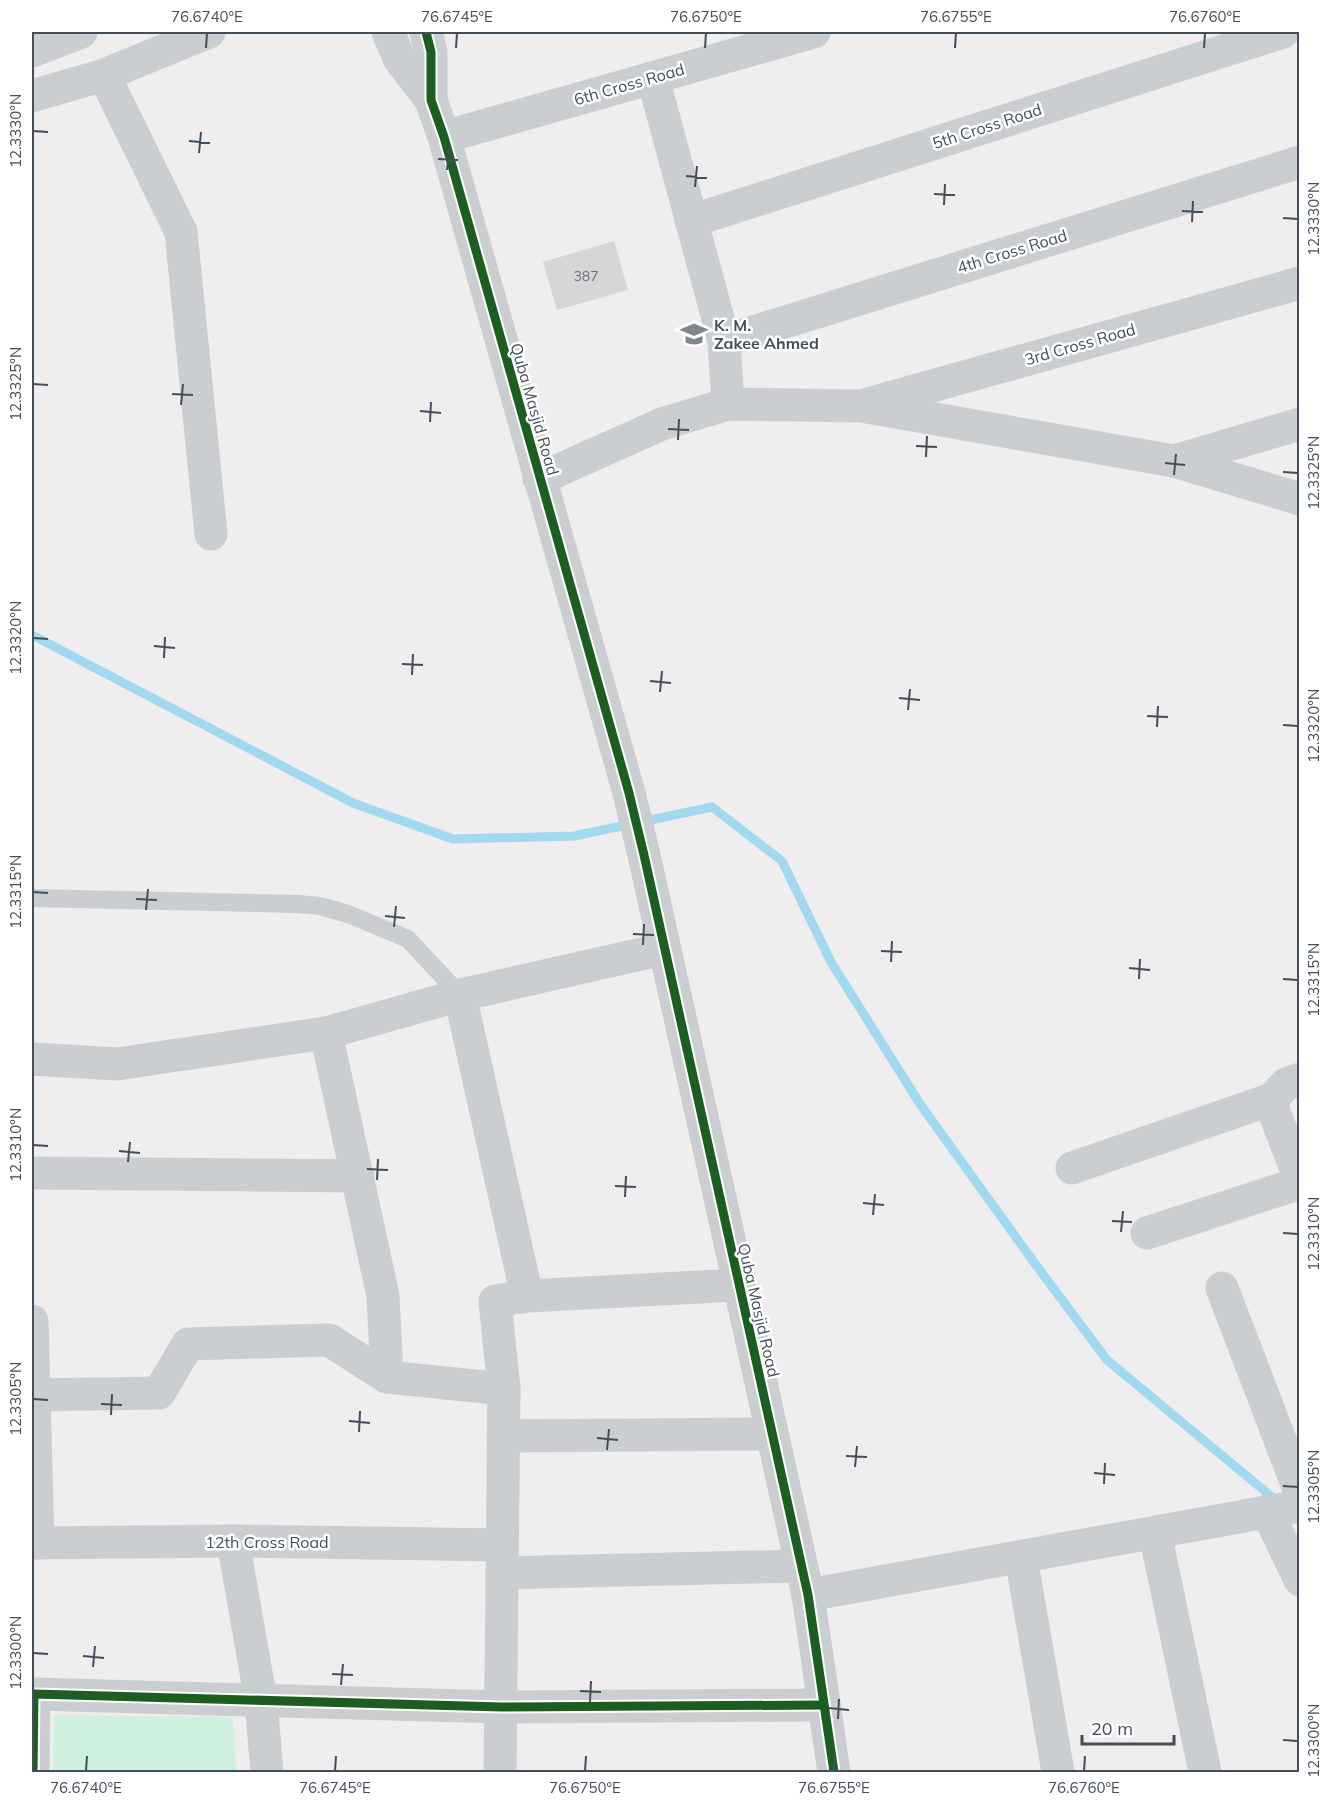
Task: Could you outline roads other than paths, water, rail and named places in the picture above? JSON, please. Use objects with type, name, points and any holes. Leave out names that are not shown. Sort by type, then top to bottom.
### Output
[{"type":"street","points":[[32,96],[104,75],[209,32]]},
{"type":"street","name":"Quba Masjid Road","points":[[388,32],[400,60],[431,100],[444,137],[629,793],[804,1581],[834,1773]]},
{"type":"street","name":"Quba Masjid Road","points":[[426,32],[431,52],[431,100]]},
{"type":"street","name":"6th Cross Road","points":[[444,137],[814,32]]},
{"type":"street","name":"5th Cross Road","points":[[691,221],[1283,32]]},
{"type":"street","points":[[104,75],[180,232],[211,534]]},
{"type":"street","points":[[653,78],[724,341],[728,404]]},
{"type":"street","name":"4th Cross Road","points":[[724,341],[1299,162]]},
{"type":"street","name":"3rd Cross Road","points":[[861,406],[1299,283]]},
{"type":"street","points":[[539,479],[663,424],[728,404],[861,406],[1174,462],[1299,499]]},
{"type":"street","points":[[1174,462],[1299,424]]},
{"type":"street","points":[[32,1059],[117,1064],[326,1033],[460,994],[664,949]]},
{"type":"street","points":[[460,994],[527,1296]]},
{"type":"street","points":[[326,1033],[384,1296],[387,1377]]},
{"type":"street","points":[[1072,1168],[1272,1099],[1286,1084],[1299,1079]]},
{"type":"street","points":[[1147,1233],[1299,1181],[1274,1112],[1272,1099]]},
{"type":"street","points":[[32,1173],[358,1176]]},
{"type":"street","points":[[500,1773],[504,1389],[495,1301],[527,1296],[738,1285]]},
{"type":"street","points":[[1222,1288],[1286,1505],[1299,1580]]},
{"type":"street","points":[[32,1321],[35,1543]]},
{"type":"street","points":[[33,1395],[159,1393],[188,1344],[329,1340],[387,1377],[504,1389]]},
{"type":"street","points":[[503,1436],[772,1434]]},
{"type":"street","name":"12th Cross Road","points":[[35,1543],[233,1541],[804,1581],[1021,1557],[1155,1533],[1286,1505]]},
{"type":"street","points":[[1155,1533],[1205,1773]]},
{"type":"street","points":[[233,1541],[261,1701],[267,1773]]},
{"type":"street","points":[[1021,1557],[1058,1773]]},
{"type":"street","points":[[32,1757],[34,1694],[501,1707],[824,1706]]},
{"type":"lane","points":[[32,898],[320,906],[348,914],[408,939],[460,994]]},
{"type":"waterway","points":[[32,635],[353,803],[453,839],[574,836],[712,807],[782,861],[831,962],[920,1104],[1107,1360],[1278,1502]]},
{"type":"place","name":"K. M. Zakee Ahmed","points":[[694,334]]}]
